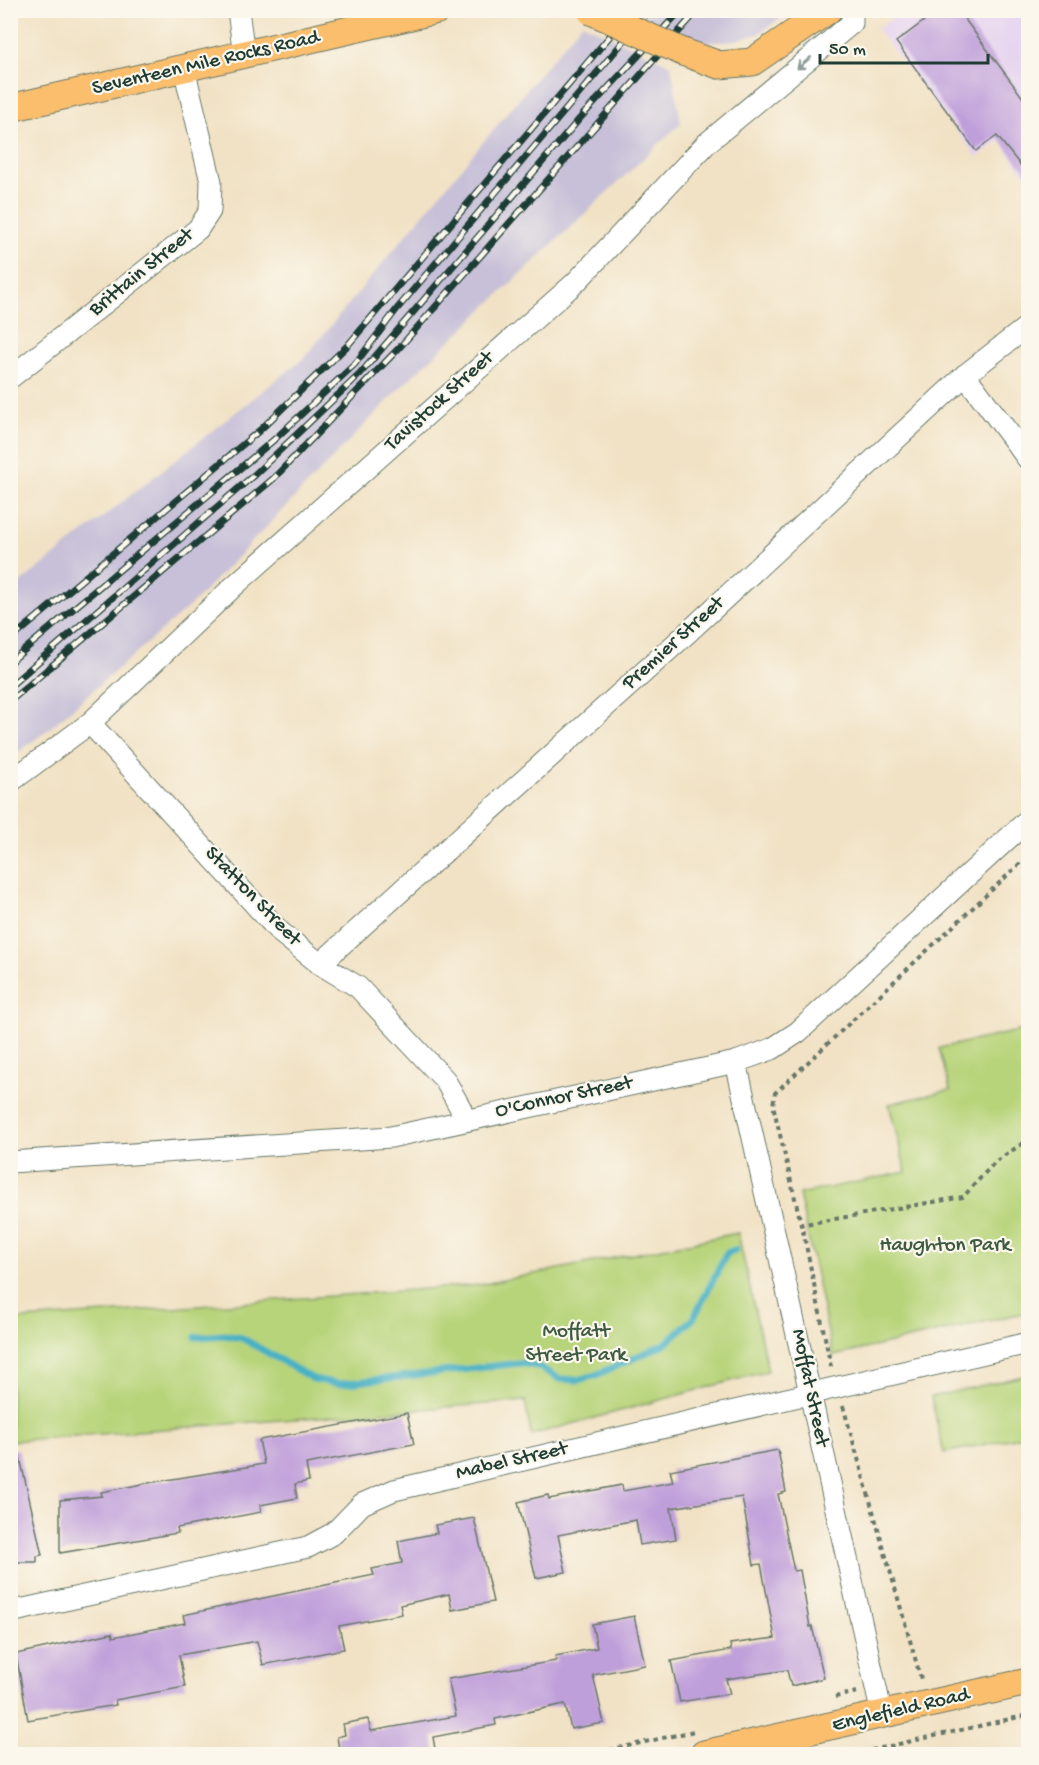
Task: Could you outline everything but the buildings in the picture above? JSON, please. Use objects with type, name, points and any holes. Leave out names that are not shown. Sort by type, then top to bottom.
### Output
[{"type":"main road","name":"Seventeen Mile Rocks Road","points":[[10,108],[437,10]]},
{"type":"main road","points":[[590,11],[683,52],[719,65],[752,62],[828,10]]},
{"type":"main road","name":"Englefield Road","points":[[704,1755],[1029,1682]]},
{"type":"street","points":[[238,10],[243,55]]},
{"type":"street","name":"Tavistock Street","points":[[10,782],[90,723],[234,585],[576,282],[707,143],[852,23],[852,10]]},
{"type":"street","name":"Brittain Street","points":[[10,378],[198,229],[210,211],[211,182],[184,68]]},
{"type":"street","name":"Premier Street","points":[[320,964],[684,636],[965,375],[1029,326]]},
{"type":"street","points":[[965,375],[1029,459]]},
{"type":"street","name":"Statton Street","points":[[90,723],[280,932],[320,964],[357,987],[437,1072],[461,1109],[463,1119]]},
{"type":"street","name":"O'Connor Street","points":[[10,1162],[391,1137],[463,1119],[736,1062],[772,1049],[798,1032],[1029,820]]},
{"type":"street","name":"Moffat Street","points":[[736,1062],[882,1715]]},
{"type":"street","name":"Mabel Street","points":[[10,1612],[308,1547],[334,1533],[363,1504],[394,1490],[1029,1342]]},
{"type":"path","points":[[921,1679],[828,1360],[801,1224],[773,1105],[775,1093],[1029,856]]},
{"type":"path","points":[[775,1229],[963,1197],[996,1161],[1029,1140]]},
{"type":"path","points":[[854,1755],[1029,1715]]},
{"type":"shaded area","points":[[633,11],[791,11],[758,34],[727,42],[703,42]]},
{"type":"shaded area","points":[[902,11],[1028,11],[1028,179],[1000,141],[977,157],[877,29]]},
{"type":"shaded area","points":[[582,23],[671,65],[681,123],[403,385],[193,603],[50,728],[11,758],[11,590],[303,359]]},
{"type":"green space","name":"Haughton Park","points":[[1028,1029],[1028,1312],[833,1356],[799,1194],[906,1172],[889,1104],[950,1090],[939,1048]]},
{"type":"green space","name":"Moffatt Street Park","points":[[738,1233],[768,1371],[531,1435],[525,1401],[11,1441],[11,1320],[479,1285]]},
{"type":"green space","points":[[1028,1375],[1028,1453],[1024,1436],[944,1453],[931,1397]]},
{"type":"waterway","points":[[196,1337],[225,1335],[242,1338],[313,1379],[339,1384],[520,1363],[537,1366],[560,1379],[577,1380],[596,1375],[665,1344],[693,1319],[727,1253],[735,1250]]},
{"type":"railway","points":[[10,640],[260,430],[348,345],[632,10]]},
{"type":"railway","points":[[10,662],[276,438],[355,364],[397,309],[650,10]]},
{"type":"railway","points":[[10,686],[254,475],[360,374],[582,116],[681,10]]},
{"type":"railway","points":[[10,701],[273,479],[399,348],[698,10]]}]
